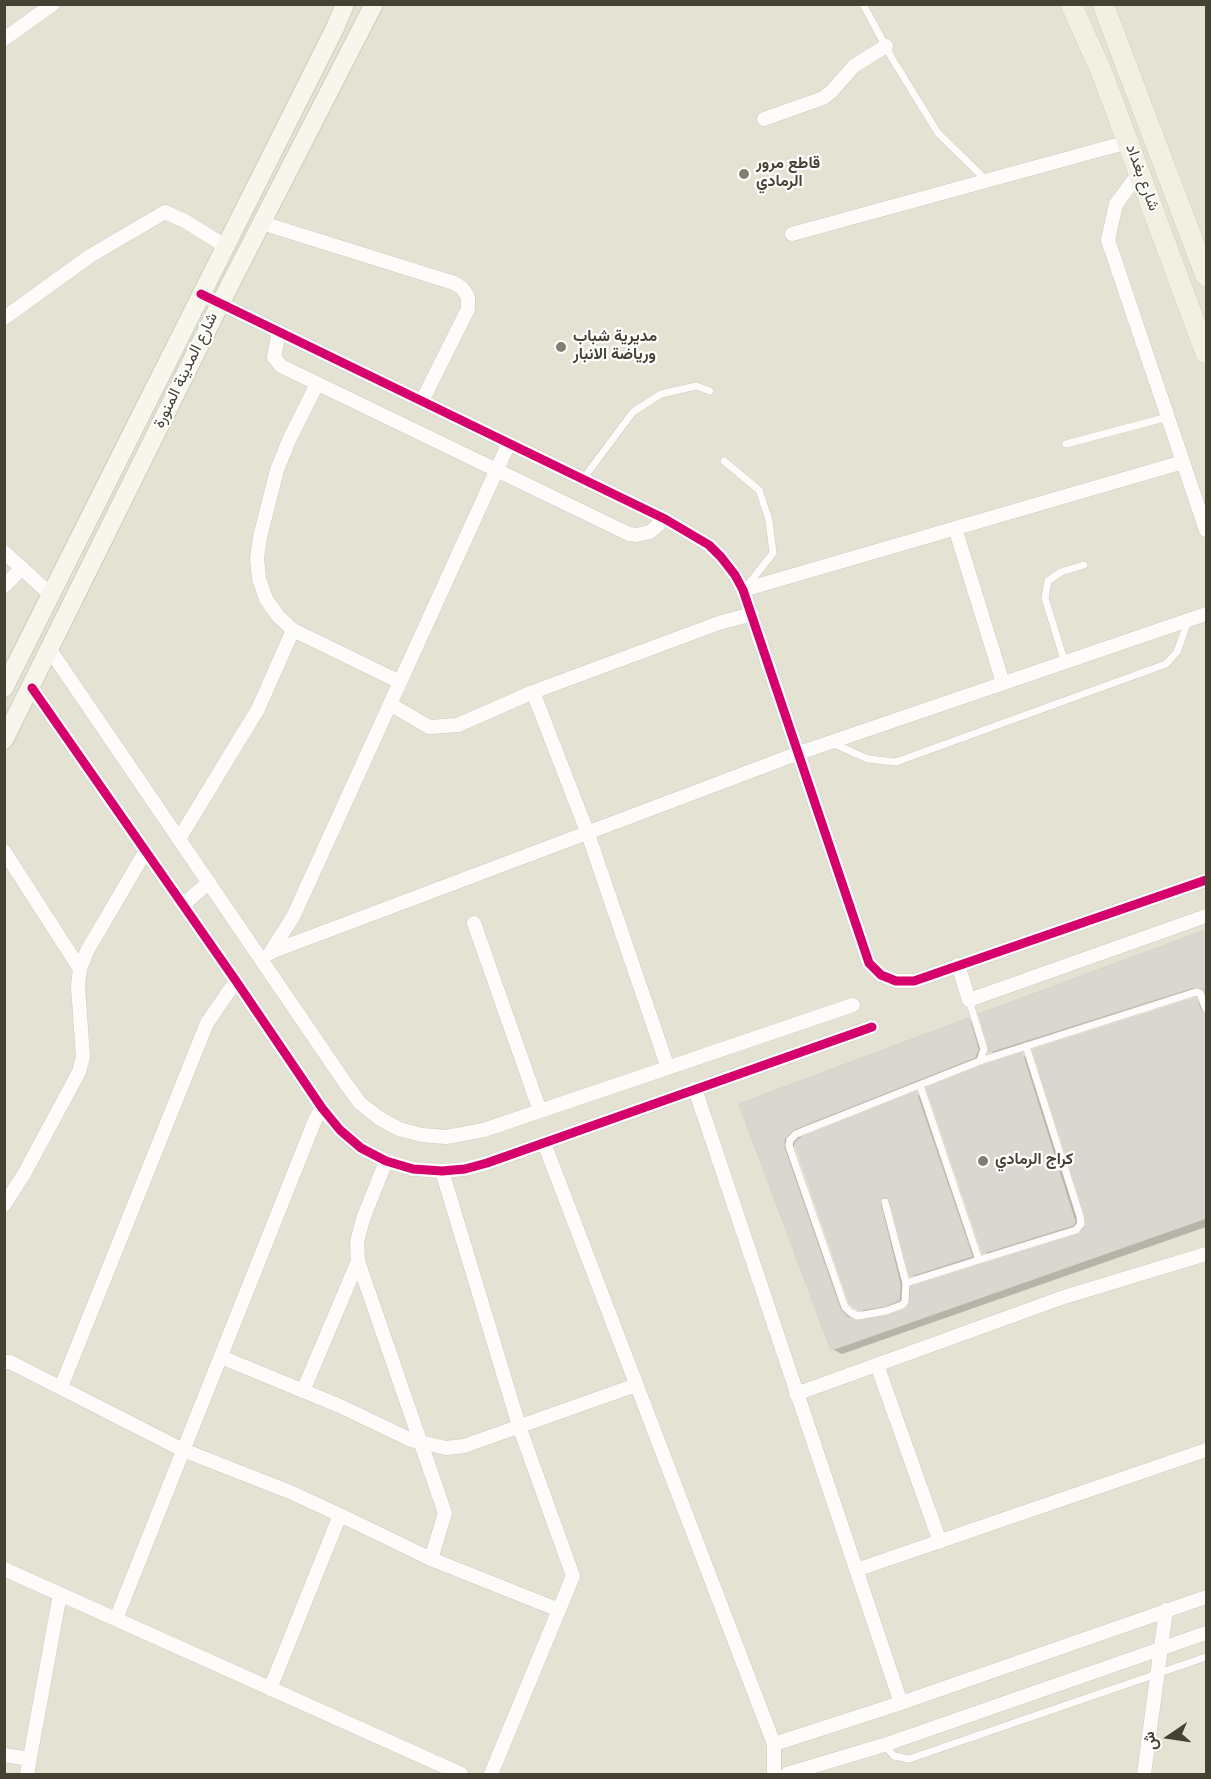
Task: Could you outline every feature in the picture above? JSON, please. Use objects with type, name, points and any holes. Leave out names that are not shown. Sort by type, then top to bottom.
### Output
[{"type":"main road","name":"شارع المدينة المنورة","points":[[4,688],[330,39],[345,4]]},
{"type":"main road","name":"شارع المدينة المنورة","points":[[4,740],[32,688],[220,304],[374,4]]},
{"type":"main road","name":"شارع بغداد","points":[[1071,4],[1102,73],[1206,353]]},
{"type":"main road","name":"شارع بغداد","points":[[1103,4],[1206,276]]},
{"type":"street","points":[[4,39],[53,4]]},
{"type":"street","points":[[764,119],[823,98],[854,66],[886,46]]},
{"type":"street","points":[[792,234],[1128,142]]},
{"type":"street","points":[[1139,173],[1116,204],[1108,240],[1206,530]]},
{"type":"street","points":[[4,318],[90,256],[165,212],[225,246]]},
{"type":"street","points":[[262,223],[454,283],[462,288],[468,297],[468,309],[422,401]]},
{"type":"street","points":[[201,294],[665,519],[708,545],[735,575],[743,590],[869,963],[888,978],[905,982],[914,981],[1206,880]]},
{"type":"street","points":[[279,332],[274,353],[276,361],[281,366],[317,384],[629,534],[650,532],[665,519]]},
{"type":"street","points":[[317,384],[280,463],[260,537],[257,558],[259,579],[266,599],[278,616],[293,630],[400,682]]},
{"type":"street","points":[[267,957],[293,917],[509,443]]},
{"type":"street","points":[[743,590],[1183,462]]},
{"type":"street","points":[[955,528],[1003,683]]},
{"type":"street","points":[[4,552],[51,596]]},
{"type":"street","points":[[4,586],[22,568]]},
{"type":"street","points":[[390,704],[429,727],[458,725],[533,692],[719,623],[752,614]]},
{"type":"street","points":[[267,957],[799,753],[1206,614]]},
{"type":"street","points":[[179,838],[258,710],[293,630]]},
{"type":"street","points":[[50,650],[208,882],[267,957],[360,1103],[379,1118],[399,1128],[415,1133],[446,1137],[484,1130],[853,1005]]},
{"type":"street","points":[[32,688],[322,1108],[340,1130],[354,1142],[386,1161],[413,1169],[442,1171],[465,1169],[487,1163],[872,1027]]},
{"type":"street","points":[[533,692],[588,834],[668,1068]]},
{"type":"street","points":[[4,851],[80,969]]},
{"type":"street","points":[[4,1205],[24,1174],[79,1072],[82,1057],[78,986],[80,969],[87,951],[145,852]]},
{"type":"street","points":[[183,905],[208,882]]},
{"type":"street","points":[[958,964],[969,1000],[1206,916]]},
{"type":"street","points":[[474,922],[540,1111]]},
{"type":"street","points":[[61,1387],[207,1023],[236,981]]},
{"type":"street","points":[[695,1089],[901,1703]]},
{"type":"street","points":[[116,1619],[315,1120],[322,1108]]},
{"type":"street","points":[[544,1143],[774,1744],[774,1774]]},
{"type":"street","points":[[386,1161],[357,1242],[358,1261],[445,1513],[430,1559]]},
{"type":"street","points":[[442,1171],[519,1426],[573,1576],[491,1774]]},
{"type":"street","points":[[796,1394],[1064,1297],[1206,1254]]},
{"type":"street","points":[[303,1391],[358,1261]]},
{"type":"street","points":[[220,1357],[340,1406],[411,1440],[446,1448],[464,1446],[636,1385]]},
{"type":"street","points":[[4,1362],[10,1362],[61,1387],[183,1450],[290,1492],[430,1559],[559,1610]]},
{"type":"street","points":[[877,1365],[940,1542]]},
{"type":"street","points":[[856,1570],[1206,1450]]},
{"type":"street","points":[[270,1689],[339,1515]]},
{"type":"street","points":[[4,1569],[461,1774]]},
{"type":"street","points":[[27,1774],[60,1594]]},
{"type":"street","points":[[774,1744],[901,1703],[1206,1597]]},
{"type":"street","points":[[1144,1774],[1166,1610]]},
{"type":"street","points":[[788,1774],[884,1745],[1206,1633]]},
{"type":"street","points":[[4,1755],[30,1759]]},
{"type":"lane","points":[[863,4],[938,133],[987,181]]},
{"type":"lane","points":[[583,479],[633,412],[661,394],[696,386],[710,391]]},
{"type":"lane","points":[[1066,444],[1168,417]]},
{"type":"lane","points":[[724,461],[759,490],[769,520],[773,553],[743,590]]},
{"type":"lane","points":[[1065,663],[1045,598],[1048,580],[1061,572],[1084,566]]},
{"type":"lane","points":[[830,742],[868,759],[896,762],[1166,664],[1177,652],[1188,621]]},
{"type":"lane","points":[[885,1202],[906,1283],[906,1294],[902,1305],[886,1311],[858,1316],[845,1307],[789,1146],[790,1140],[796,1134],[980,1061],[1196,992],[1200,993],[1204,999],[1206,1009]]},
{"type":"lane","points":[[969,1000],[984,1048],[980,1061]]},
{"type":"lane","points":[[906,1283],[1076,1230],[1081,1224],[1026,1046]]},
{"type":"lane","points":[[920,1084],[980,1260]]},
{"type":"lane","points":[[884,1745],[894,1756],[909,1759],[1206,1657]]},
{"type":"shaded area","points":[[5,5],[1206,5],[1206,1774],[5,1774]]},
{"type":"building","points":[[1206,930],[1206,994],[1203,988],[1194,987],[989,1052],[979,1014]]},
{"type":"building","points":[[1196,998],[1201,1011],[1206,1014],[1206,1218],[831,1350],[739,1104],[969,1018],[978,1049],[975,1057],[794,1129],[784,1139],[784,1148],[840,1309],[847,1317],[856,1321],[887,1316],[909,1306],[911,1287],[1080,1234],[1086,1225],[1085,1214],[1033,1050]]},
{"type":"building","points":[[1022,1053],[1075,1222],[1073,1225],[983,1253],[927,1088]]},
{"type":"building","points":[[916,1092],[972,1256],[910,1276],[890,1201],[887,1197],[883,1197],[880,1203],[900,1284],[899,1300],[885,1306],[859,1310],[850,1304],[795,1143],[799,1139]]},
{"type":"cycle path","points":[[201,294],[665,519],[709,545],[721,557],[743,590],[869,963],[881,975],[896,981],[914,981],[1206,880]]},
{"type":"cycle path","points":[[32,688],[322,1108],[340,1130],[361,1148],[386,1161],[413,1169],[442,1171],[465,1169],[487,1163],[872,1027]]},
{"type":"place","name":"قاطع مرور الرمادي","points":[[744,174]]},
{"type":"place","name":"مديرية شباب ورياضة الانبار","points":[[561,347]]},
{"type":"place","name":"كراج الرمادي","points":[[983,1161]]}]
